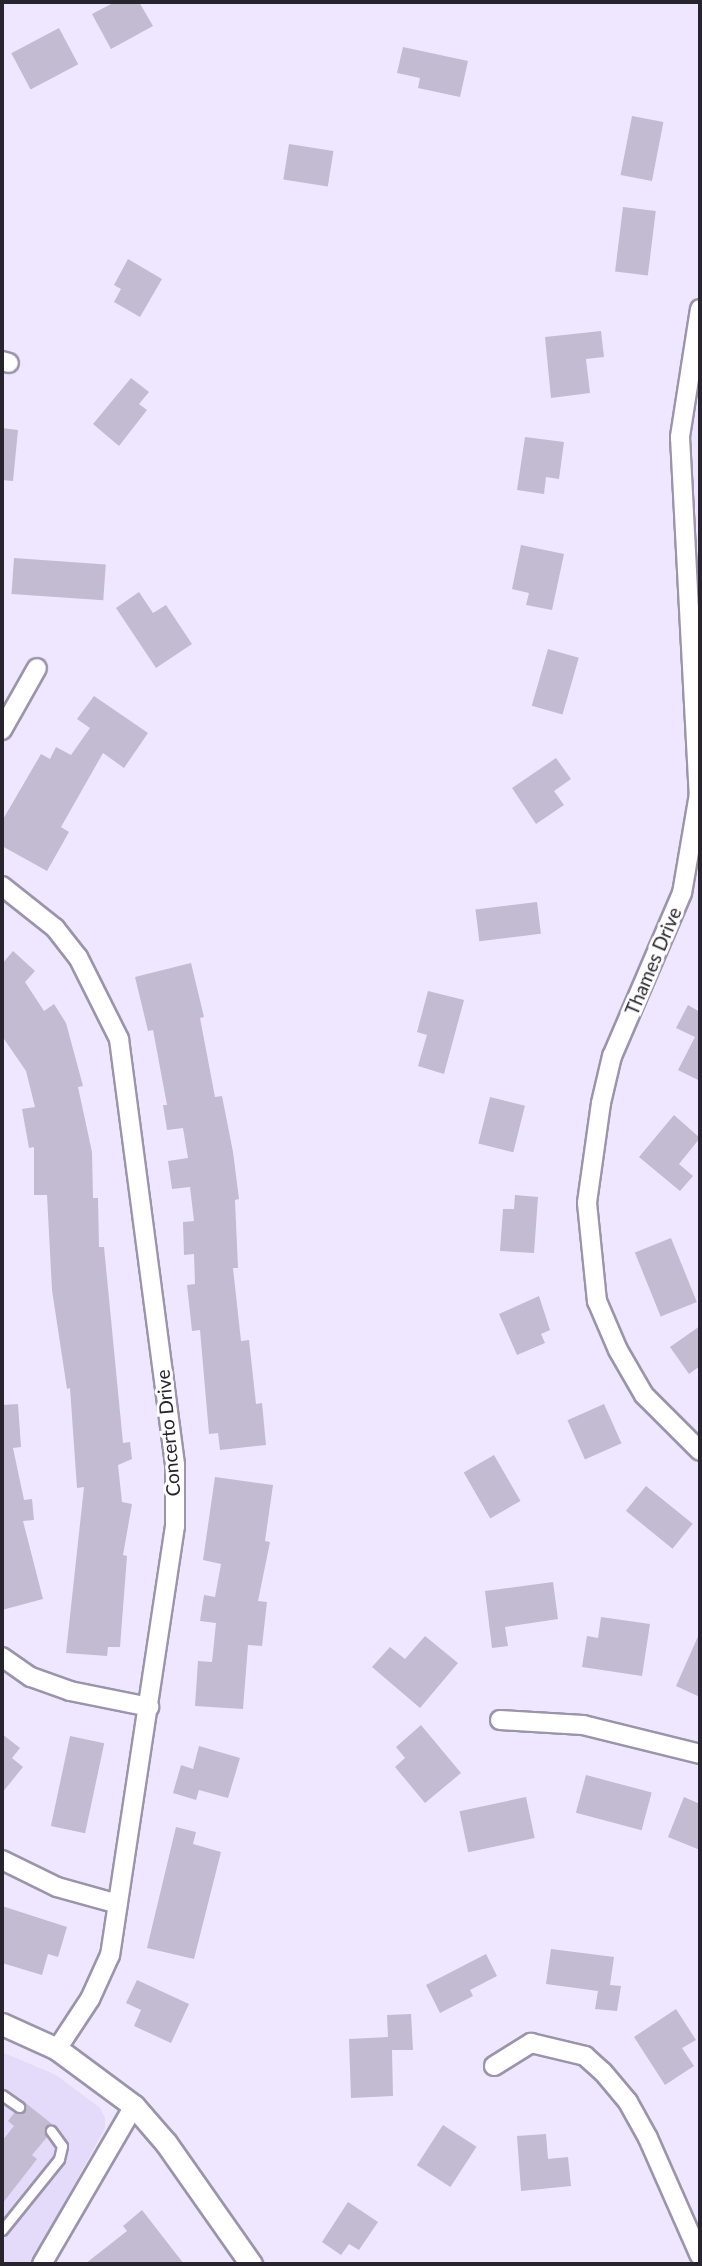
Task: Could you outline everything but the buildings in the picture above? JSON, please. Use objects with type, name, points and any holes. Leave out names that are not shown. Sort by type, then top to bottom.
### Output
[{"type":"street","name":"Thames Drive","points":[[700,309],[680,438],[697,674],[699,794],[685,881],[661,948],[612,1056],[601,1103],[587,1203],[597,1301],[618,1350],[644,1395],[700,1451]]},
{"type":"street","points":[[2,730],[37,668]]},
{"type":"street","name":"Concerto Drive","points":[[2,886],[55,928],[78,957],[119,1039],[175,1465],[175,1526],[110,1955],[89,1999],[57,2049]]},
{"type":"street","points":[[2,1657],[31,1677],[70,1691],[149,1707]]},
{"type":"street","points":[[500,1720],[583,1725],[700,1754]]},
{"type":"street","points":[[2,1860],[57,1887],[118,1904]]},
{"type":"street","points":[[2,2024],[57,2049],[134,2106],[166,2143],[251,2264]]},
{"type":"street","points":[[494,2066],[531,2043],[585,2056],[603,2071],[628,2102],[648,2138],[700,2256]]},
{"type":"street","points":[[42,2264],[134,2106]]},
{"type":"lane","points":[[2,2095],[19,2107]]},
{"type":"lane","points":[[2,2230],[59,2159],[62,2146],[51,2131]]},
{"type":"shaded area","points":[[2,2052],[56,2075],[100,2108],[105,2118],[105,2128],[31,2264],[2,2264]]}]
